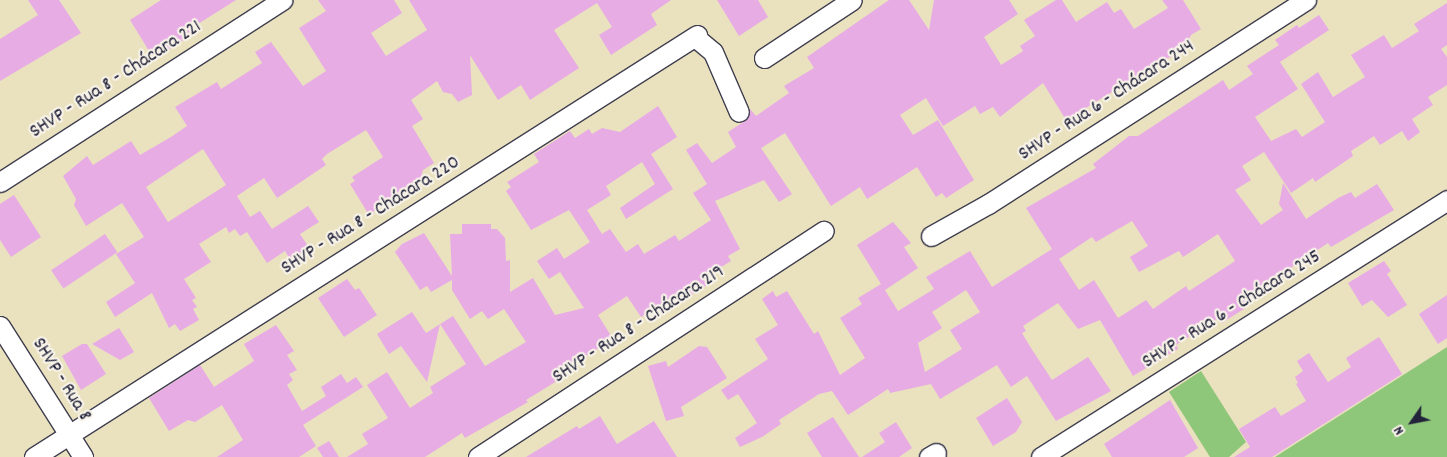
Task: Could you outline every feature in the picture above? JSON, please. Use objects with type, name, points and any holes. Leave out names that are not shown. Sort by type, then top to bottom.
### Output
[{"type":"street","name":"SHVP - Rua 8 - Chácara 221","points":[[0,182],[282,0]]},
{"type":"street","name":"SHVP - Rua 6 - Chácara 244","points":[[931,236],[988,204],[1306,0]]},
{"type":"street","points":[[764,58],[842,3]]},
{"type":"street","name":"SHVP - Rua 8 - Chácara 220","points":[[34,457],[696,36],[713,52],[739,112]]},
{"type":"street","name":"SHVP - Rua 6 - Chácara 245","points":[[1041,457],[1447,200]]},
{"type":"street","name":"SHVP - Rua 8 - Chácara 219","points":[[478,457],[824,231]]},
{"type":"street","name":"SHVP - Rua 8","points":[[0,326],[83,457]]},
{"type":"green space","points":[[1447,347],[1447,457],[1275,457]]},
{"type":"green space","points":[[1201,371],[1246,442],[1229,457],[1210,457],[1169,392]]},
{"type":"building","points":[[28,0],[59,0],[81,33],[0,81],[0,39],[38,15]]},
{"type":"building","points":[[161,0],[236,0],[190,29],[193,34],[154,59],[130,20]]},
{"type":"building","points":[[318,0],[394,0],[402,13],[371,33],[386,56],[427,30],[409,0],[671,0],[651,14],[657,25],[611,55],[599,35],[612,27],[597,3],[554,30],[579,68],[530,100],[521,85],[498,100],[470,55],[472,95],[458,102],[452,94],[443,92],[437,81],[411,100],[423,119],[412,126],[434,163],[423,170],[421,178],[369,215],[350,184],[355,181],[352,177],[383,157],[366,130],[327,154],[322,159],[326,165],[277,198],[264,178],[237,196],[250,217],[260,211],[272,229],[308,206],[319,222],[300,234],[310,249],[291,261],[285,251],[267,263],[247,232],[240,236],[235,229],[229,233],[226,227],[199,244],[211,262],[184,279],[196,298],[192,300],[197,307],[193,309],[199,320],[180,331],[175,324],[169,328],[152,293],[115,317],[106,302],[135,283],[116,254],[144,237],[122,203],[86,226],[74,205],[76,199],[63,176],[87,156],[93,165],[131,141],[140,155],[171,137],[187,126],[175,107],[217,82],[221,89],[262,63],[255,52],[271,42],[303,86],[326,71],[299,28],[326,11]],"holes":[[[203,149],[226,185],[168,222],[146,187]]]},
{"type":"building","points":[[717,0],[758,0],[768,17],[739,36]]},
{"type":"building","points":[[889,0],[909,0],[929,30],[934,0],[1009,0],[1018,14],[984,37],[1001,65],[1023,51],[1020,46],[1035,36],[1024,20],[1056,0],[1062,0],[1076,22],[1107,2],[1114,13],[1121,9],[1134,29],[1168,8],[1162,0],[1183,0],[1201,29],[1191,35],[1183,53],[1168,58],[1066,120],[1043,83],[1000,117],[993,107],[980,114],[975,106],[943,126],[926,98],[900,115],[913,135],[938,120],[974,180],[946,198],[942,193],[936,197],[917,167],[867,199],[860,187],[831,206],[785,133],[761,148],[792,194],[779,202],[764,180],[715,201],[740,249],[728,256],[731,261],[703,278],[707,285],[679,303],[677,300],[657,313],[655,308],[641,317],[627,296],[598,315],[613,339],[554,376],[557,381],[526,400],[528,402],[465,438],[462,433],[425,457],[347,457],[368,444],[362,434],[388,418],[367,385],[387,372],[410,408],[433,393],[430,387],[466,364],[440,324],[453,316],[485,366],[526,342],[504,309],[488,319],[482,311],[470,319],[452,290],[452,280],[431,292],[427,286],[420,290],[395,252],[402,244],[424,233],[452,276],[450,234],[462,234],[462,224],[491,224],[491,229],[497,229],[505,238],[506,261],[510,260],[510,292],[533,278],[555,315],[584,308],[560,272],[549,279],[537,261],[557,248],[564,259],[590,242],[569,210],[531,230],[506,191],[511,187],[507,182],[539,162],[534,154],[570,131],[575,138],[589,129],[592,134],[602,128],[620,132],[658,106],[677,137],[651,154],[673,189],[626,219],[620,208],[655,184],[642,162],[606,186],[611,195],[587,210],[602,234],[610,229],[626,252],[638,244],[644,254],[675,235],[679,241],[711,220],[693,193],[707,184],[686,150],[697,143],[712,163],[736,147],[728,132],[748,119],[750,109],[756,116],[789,93],[784,86],[814,68],[807,57]]},
{"type":"building","points":[[1447,3],[1447,45],[1441,49],[1447,57],[1447,85],[1428,97],[1433,105],[1412,119],[1420,132],[1408,141],[1402,131],[1380,145],[1374,136],[1351,151],[1353,156],[1315,182],[1313,178],[1291,193],[1264,152],[1242,166],[1251,180],[1235,190],[1261,225],[1283,210],[1279,204],[1283,183],[1306,219],[1338,198],[1351,192],[1355,198],[1377,184],[1394,210],[1331,247],[1328,243],[1289,269],[1291,273],[1247,300],[1250,305],[1222,323],[1219,318],[1176,345],[1178,349],[1133,376],[1100,320],[1078,329],[1058,303],[1023,326],[1026,331],[1022,333],[1031,348],[1052,380],[1088,357],[1111,391],[1056,421],[1027,376],[1011,387],[997,365],[940,399],[931,384],[890,393],[888,389],[848,415],[832,391],[819,394],[779,420],[781,424],[762,437],[740,447],[735,438],[757,423],[738,394],[728,400],[721,390],[768,359],[755,339],[778,325],[762,299],[773,291],[776,297],[787,291],[814,334],[818,331],[840,375],[865,358],[840,318],[862,304],[858,298],[881,284],[857,245],[893,222],[911,243],[904,247],[918,268],[885,290],[898,311],[934,289],[926,277],[970,251],[992,287],[1052,249],[1026,208],[1096,168],[1093,164],[1129,136],[1138,136],[1223,80],[1229,90],[1253,74],[1247,66],[1279,45],[1275,40],[1297,25],[1299,28],[1319,15],[1329,30],[1280,62],[1298,89],[1255,117],[1271,141],[1296,129],[1302,137],[1325,122],[1301,84],[1318,72],[1333,97],[1365,77],[1351,55],[1384,35],[1392,48],[1419,31],[1414,24]],"holes":[[[1132,221],[1148,246],[1130,257],[1139,272],[1179,251],[1183,257],[1218,234],[1235,261],[1189,291],[1186,286],[1153,309],[1146,300],[1118,318],[1094,280],[1079,290],[1059,259],[1092,237],[1096,242]],[[966,290],[980,312],[950,330],[962,349],[925,372],[918,343],[942,328],[932,312]]]},
{"type":"building","points":[[14,195],[41,237],[11,257],[0,240],[0,204]]},
{"type":"building","points":[[105,234],[117,252],[63,289],[51,270]]},
{"type":"building","points":[[1384,261],[1391,271],[1387,274],[1407,305],[1388,317],[1372,300],[1362,306],[1348,283]]},
{"type":"building","points":[[347,279],[355,290],[359,288],[377,315],[344,337],[318,298]]},
{"type":"building","points":[[1447,295],[1447,338],[1438,344],[1419,314]]},
{"type":"building","points":[[412,312],[426,333],[440,324],[427,382],[401,346],[389,354],[377,334]]},
{"type":"building","points":[[276,325],[294,351],[287,355],[297,370],[289,374],[293,380],[287,385],[302,411],[326,396],[321,387],[341,374],[347,383],[356,377],[363,387],[303,425],[316,446],[299,457],[217,457],[243,440],[222,405],[195,422],[188,420],[169,431],[149,398],[200,365],[214,387],[254,361],[244,344]]},
{"type":"building","points":[[119,328],[134,352],[120,360],[92,344]]},
{"type":"building","points":[[1379,337],[1402,374],[1272,457],[1234,457],[1250,447],[1239,429],[1275,407],[1281,416],[1306,401],[1296,384],[1298,383],[1295,377],[1303,371],[1297,361],[1309,353],[1328,382],[1351,367],[1346,358]]},
{"type":"building","points":[[82,344],[87,344],[106,374],[81,390],[62,356]]},
{"type":"building","points":[[699,346],[707,347],[727,378],[681,407],[684,416],[666,421],[648,366],[666,361],[668,367]]},
{"type":"building","points":[[1007,398],[1022,422],[1016,432],[993,446],[976,418]]},
{"type":"building","points":[[1170,400],[1198,448],[1184,457],[1112,457],[1104,444]]},
{"type":"building","points":[[600,416],[617,444],[654,421],[677,457],[526,457],[577,426],[579,429]]},
{"type":"building","points":[[833,417],[859,457],[822,457],[807,433]]},
{"type":"building","points":[[896,422],[912,448],[899,457],[862,457],[885,442],[879,433]]},
{"type":"building","points":[[329,441],[339,457],[323,457],[317,448]]}]
